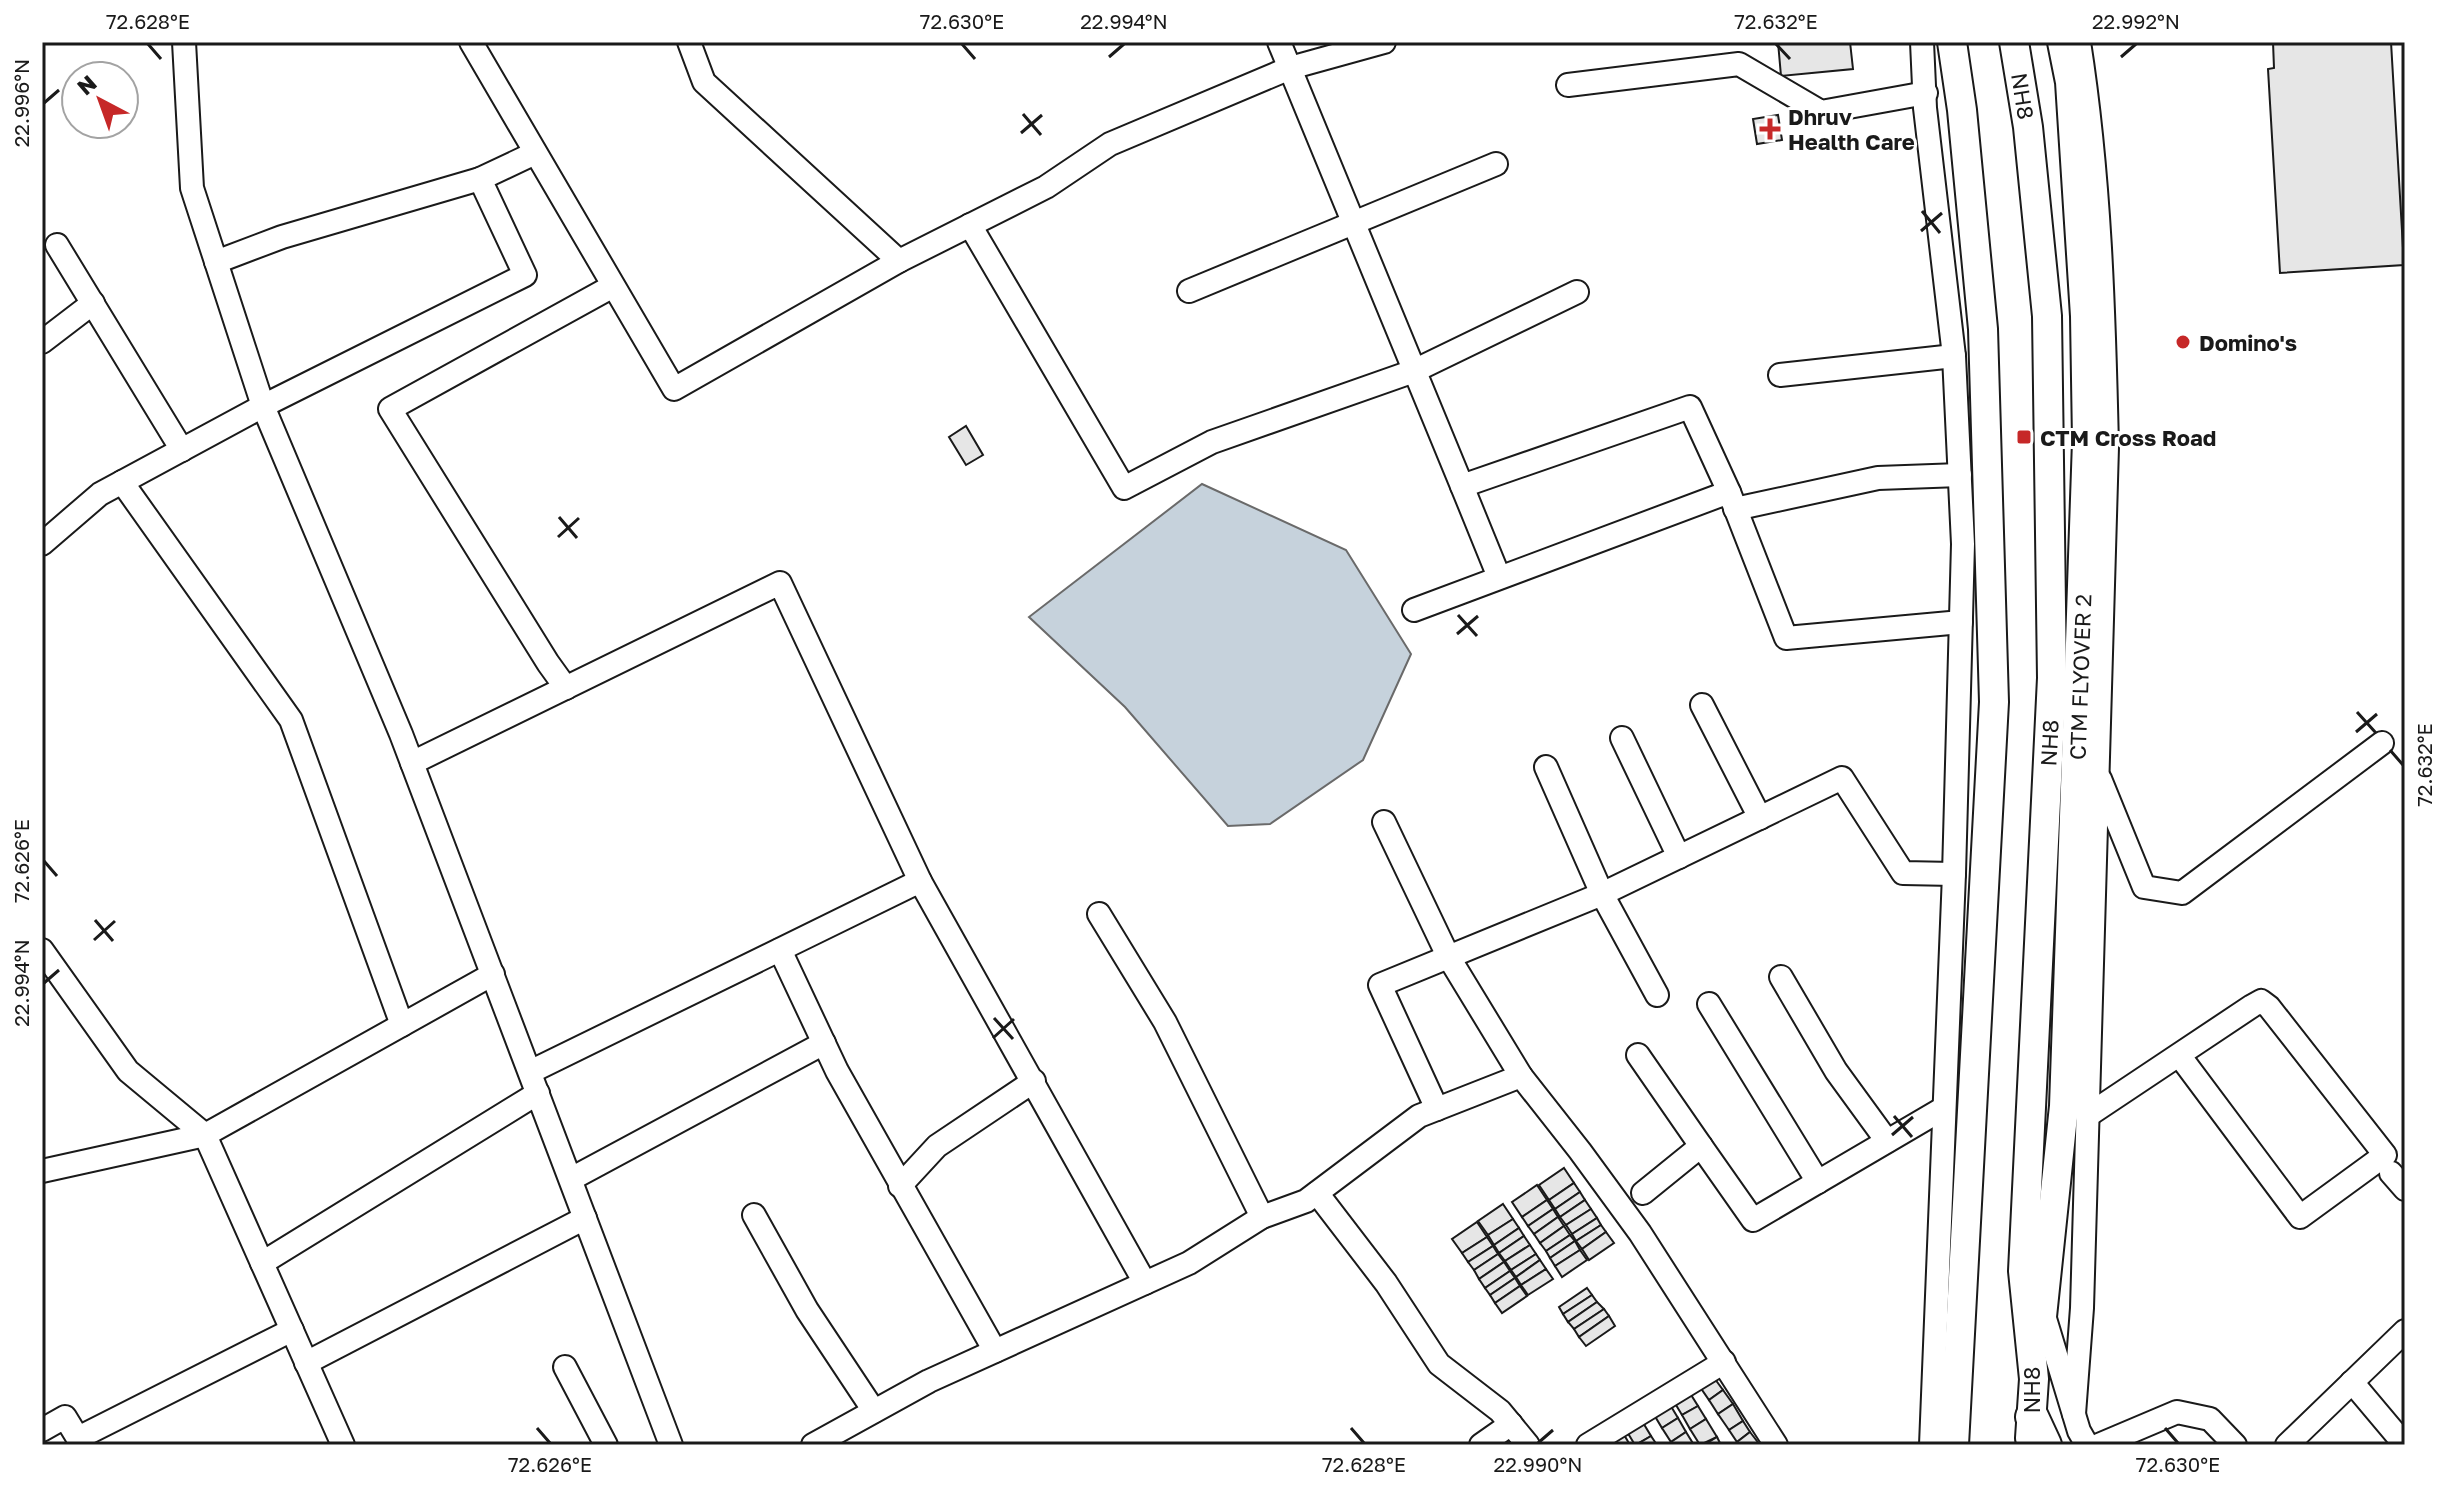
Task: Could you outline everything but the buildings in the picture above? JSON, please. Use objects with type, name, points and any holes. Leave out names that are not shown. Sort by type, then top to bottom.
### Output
[{"type":"main road","points":[[1952,42],[1962,110],[1983,329],[1993,710],[1954,1445]]},
{"type":"main road","name":"NH8","points":[[2014,42],[2028,127],[2047,316],[2052,678],[2023,1271],[2034,1379],[2036,1436]]},
{"type":"main road","name":"CTM FLYOVER 2","points":[[2034,1379],[2064,1106],[2087,441],[2085,316],[2070,82],[2062,42]]},
{"type":"street","points":[[184,42],[192,188],[263,406],[412,763],[671,1445]]},
{"type":"street","points":[[471,42],[674,389],[899,261],[1046,187],[1110,144],[1290,68],[1384,42]]},
{"type":"street","points":[[689,42],[704,82],[899,261]]},
{"type":"street","points":[[1279,42],[1499,577]]},
{"type":"street","points":[[1922,42],[1925,108],[1954,356],[1963,544],[1954,874],[1931,1445]]},
{"type":"street","points":[[2074,1414],[2082,1308],[2107,447],[2105,328],[2089,109],[2079,42]]},
{"type":"street","points":[[1568,85],[1739,64],[1821,112],[1926,93]]},
{"type":"street","points":[[216,262],[282,237],[480,179],[535,153]]},
{"type":"street","points":[[1189,291],[1496,164]]},
{"type":"street","points":[[42,544],[100,494],[263,406],[525,275],[480,179]]},
{"type":"street","points":[[970,225],[1124,488],[1212,442],[1414,371],[1577,292]]},
{"type":"street","points":[[57,245],[182,450]]},
{"type":"street","points":[[566,688],[539,650],[390,409],[613,286]]},
{"type":"street","points":[[42,342],[93,303]]},
{"type":"street","points":[[1780,375],[1954,356]]},
{"type":"street","points":[[1462,486],[1690,407],[1732,500],[1786,638],[1961,622]]},
{"type":"street","points":[[1414,610],[1499,577],[1732,500],[1878,478],[1960,475]]},
{"type":"street","points":[[122,482],[291,720],[402,1025]]},
{"type":"street","points":[[412,763],[780,583],[920,881],[1145,1283]]},
{"type":"street","points":[[1702,705],[1760,818]]},
{"type":"street","points":[[1958,709],[1993,710]]},
{"type":"street","points":[[1622,738],[1679,857]]},
{"type":"street","points":[[2097,770],[2144,887],[2182,893],[2382,743]]},
{"type":"street","points":[[1546,767],[1602,894],[1657,995]]},
{"type":"street","points":[[1437,1109],[1380,985],[1602,894],[1842,778],[1903,873],[1954,874]]},
{"type":"street","points":[[1384,822],[1448,956],[1521,1076],[1640,1233],[1776,1445]]},
{"type":"street","points":[[262,1263],[534,1083],[780,950],[920,881]]},
{"type":"street","points":[[1099,914],[1165,1022],[1262,1217]]},
{"type":"street","points":[[42,950],[128,1071],[205,1135],[343,1445]]},
{"type":"street","points":[[780,950],[824,1043],[900,1186],[995,1351]]},
{"type":"street","points":[[42,1171],[205,1135],[493,974]]},
{"type":"street","points":[[1781,977],[1836,1071],[1887,1141]]},
{"type":"street","points":[[2087,1116],[2179,1055],[2261,1001],[2269,1007],[2385,1155],[2300,1217],[2179,1055]]},
{"type":"street","points":[[1709,1004],[1818,1182]]},
{"type":"street","points":[[571,1179],[824,1043]]},
{"type":"street","points":[[1638,1055],[1753,1220],[1944,1108]]},
{"type":"street","points":[[813,1445],[929,1381],[1189,1263],[1262,1217],[1306,1201],[1419,1116],[1521,1076]]},
{"type":"street","points":[[900,1186],[937,1146],[1034,1081]]},
{"type":"street","points":[[1643,1193],[1701,1146]]},
{"type":"street","points":[[1317,1193],[1386,1283],[1439,1364],[1500,1411],[1528,1445]]},
{"type":"street","points":[[754,1215],[807,1310],[874,1411]]},
{"type":"street","points":[[306,1363],[585,1218]]},
{"type":"street","points":[[2043,1312],[2074,1414],[2087,1445]]},
{"type":"street","points":[[42,1430],[65,1417],[80,1441],[292,1330]]},
{"type":"street","points":[[2287,1445],[2405,1331]]},
{"type":"street","points":[[1588,1445],[1724,1362]]},
{"type":"street","points":[[565,1367],[606,1445]]},
{"type":"street","points":[[2352,1382],[2405,1445]]},
{"type":"street","points":[[2099,1445],[2177,1412],[2210,1419],[2235,1445]]},
{"type":"street","points":[[1481,1445],[1511,1424]]},
{"type":"shaded area","points":[[1202,484],[1346,550],[1411,654],[1363,760],[1270,824],[1228,826],[1125,707],[1029,617]]},
{"type":"place","name":"Dhruv Health Care","points":[[1770,129]]},
{"type":"place","name":"Domino's","points":[[2183,342]]},
{"type":"place","name":"CTM Cross Road","points":[[2024,437]]}]
